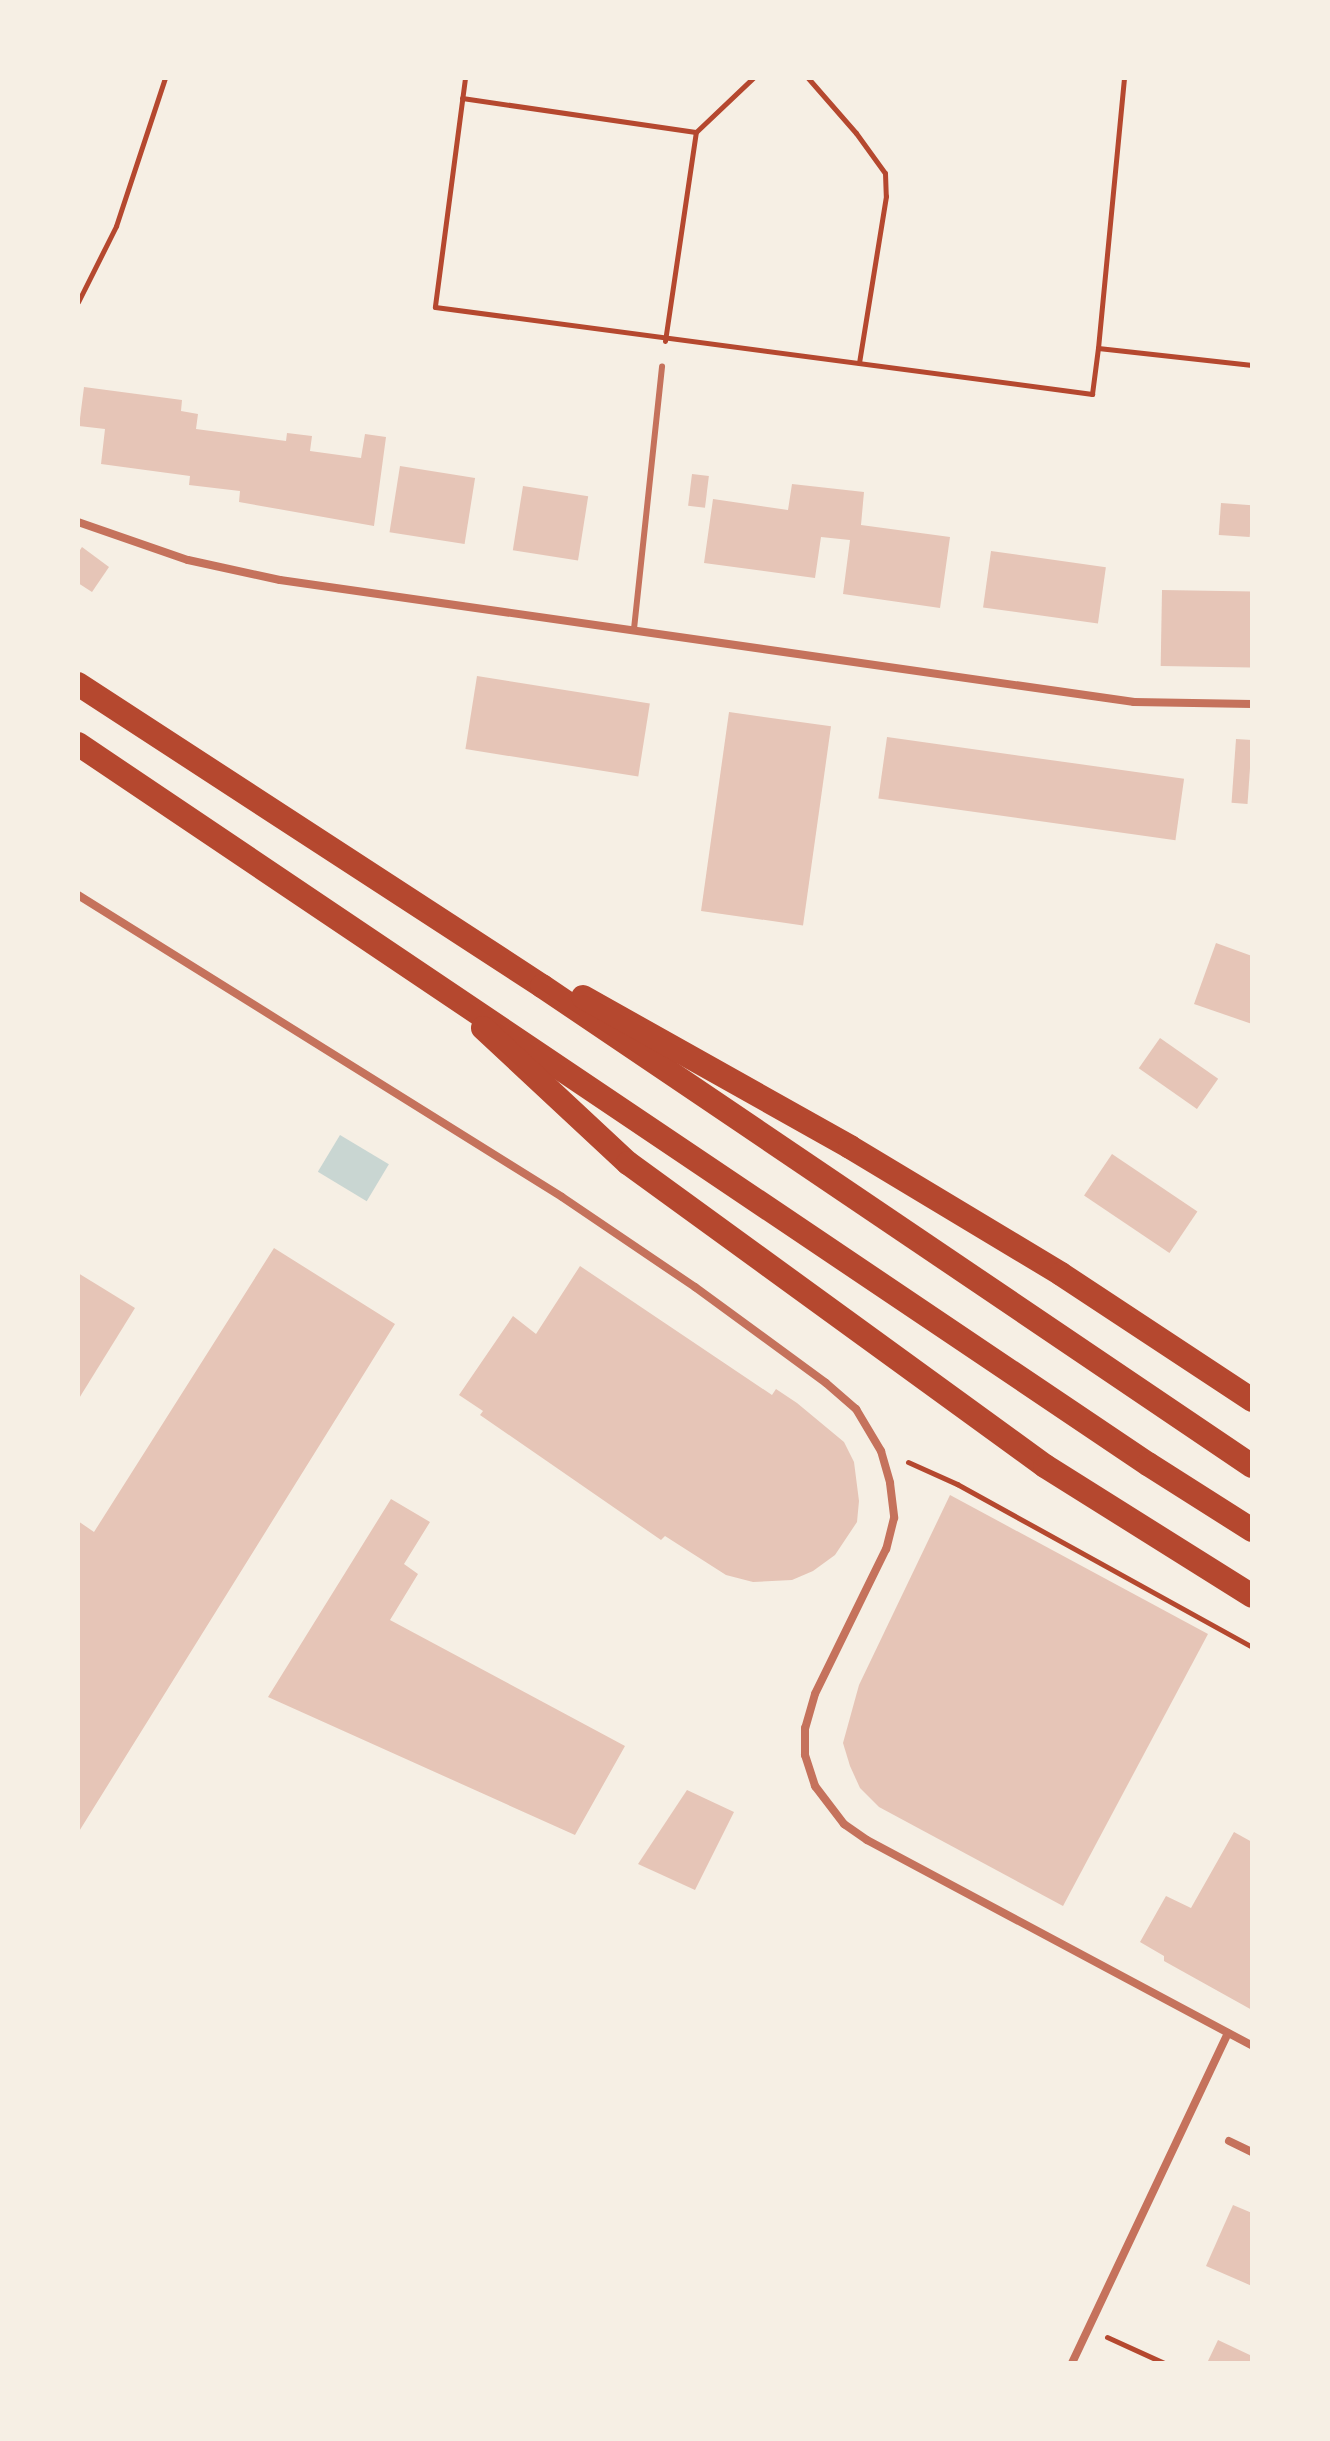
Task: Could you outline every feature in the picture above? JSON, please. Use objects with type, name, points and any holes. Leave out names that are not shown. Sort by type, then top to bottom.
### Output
[{"type":"highway","points":[[78,684],[410,900],[1252,1466]]},
{"type":"highway","points":[[78,744],[426,975],[1148,1464],[1252,1530]]},
{"type":"highway","points":[[410,900],[850,1147],[1061,1274],[1252,1400]]},
{"type":"highway","points":[[426,975],[628,1163],[1045,1466],[1252,1596]]},
{"type":"street","points":[[78,522],[188,560],[280,580],[1134,702],[1252,704]]},
{"type":"street","points":[[78,895],[562,1197],[695,1287],[826,1383],[856,1409],[881,1451],[890,1483],[894,1518],[886,1549],[815,1694],[805,1728],[805,1755],[815,1786],[844,1824],[867,1840],[1252,2046]]},
{"type":"street","points":[[1072,2363],[1228,2033]]},
{"type":"street","points":[[1229,2141],[1252,2152]]},
{"type":"lane","points":[[634,629],[662,366]]},
{"type":"path","points":[[78,302],[116,226],[165,78]]},
{"type":"path","points":[[465,78],[435,307],[1092,394],[1124,78]]},
{"type":"path","points":[[665,338],[696,132],[753,78]]},
{"type":"path","points":[[808,78],[856,133],[885,173],[886,196],[859,363]]},
{"type":"path","points":[[462,98],[696,132]]},
{"type":"path","points":[[1098,348],[1252,365]]},
{"type":"path","points":[[881,1451],[957,1484],[1252,1647]]},
{"type":"path","points":[[1088,2328],[1164,2363]]},
{"type":"shaded area","points":[[340,1135],[389,1164],[367,1201],[318,1172]]},
{"type":"building","points":[[84,387],[182,400],[181,411],[198,414],[196,429],[286,441],[287,433],[312,436],[310,451],[361,458],[365,434],[386,437],[374,526],[239,502],[240,491],[189,485],[190,476],[101,464],[105,429],[79,426]]},
{"type":"building","points":[[400,466],[475,478],[465,544],[390,532]]},
{"type":"building","points":[[692,474],[709,476],[705,508],[688,506]]},
{"type":"building","points":[[792,484],[864,492],[861,525],[950,537],[940,608],[843,594],[850,540],[821,537],[815,578],[704,563],[713,499],[788,510]]},
{"type":"building","points":[[523,486],[588,496],[578,561],[513,550]]},
{"type":"building","points":[[1221,503],[1252,505],[1250,537],[1219,535]]},
{"type":"building","points":[[82,547],[109,567],[92,592],[78,583],[78,553]]},
{"type":"building","points":[[991,551],[1106,567],[1098,624],[983,607]]},
{"type":"building","points":[[1162,590],[1252,592],[1251,668],[1161,666]]},
{"type":"building","points":[[477,676],[650,703],[638,776],[465,749]]},
{"type":"building","points":[[729,712],[831,726],[803,925],[701,911]]},
{"type":"building","points":[[887,737],[1184,779],[1175,840],[878,798]]},
{"type":"building","points":[[1236,739],[1252,740],[1247,804],[1232,803]]},
{"type":"building","points":[[1216,943],[1252,956],[1252,1024],[1194,1004]]},
{"type":"building","points":[[1160,1038],[1218,1079],[1197,1109],[1139,1068]]},
{"type":"building","points":[[1112,1154],[1197,1212],[1169,1253],[1084,1195]]},
{"type":"building","points":[[274,1248],[395,1324],[78,1833],[78,1521],[94,1532]]},
{"type":"building","points":[[580,1266],[772,1395],[776,1389],[797,1403],[844,1442],[854,1462],[859,1501],[857,1522],[835,1555],[813,1571],[792,1580],[753,1582],[726,1575],[665,1536],[661,1540],[480,1415],[483,1411],[459,1395],[513,1316],[536,1334]]},
{"type":"building","points":[[78,1273],[135,1308],[78,1400]]},
{"type":"building","points":[[950,1495],[1208,1634],[1063,1906],[879,1807],[860,1788],[843,1743],[859,1685]]},
{"type":"building","points":[[391,1499],[430,1522],[404,1564],[418,1574],[390,1620],[625,1746],[575,1835],[268,1697]]},
{"type":"building","points":[[687,1790],[734,1812],[695,1890],[638,1864]]},
{"type":"building","points":[[1234,1832],[1252,1842],[1252,2010],[1164,1961],[1164,1956],[1140,1942],[1166,1896],[1191,1908]]},
{"type":"building","points":[[1233,2205],[1252,2213],[1252,2286],[1206,2266]]},
{"type":"building","points":[[1218,2340],[1252,2356],[1252,2363],[1207,2363]]}]
